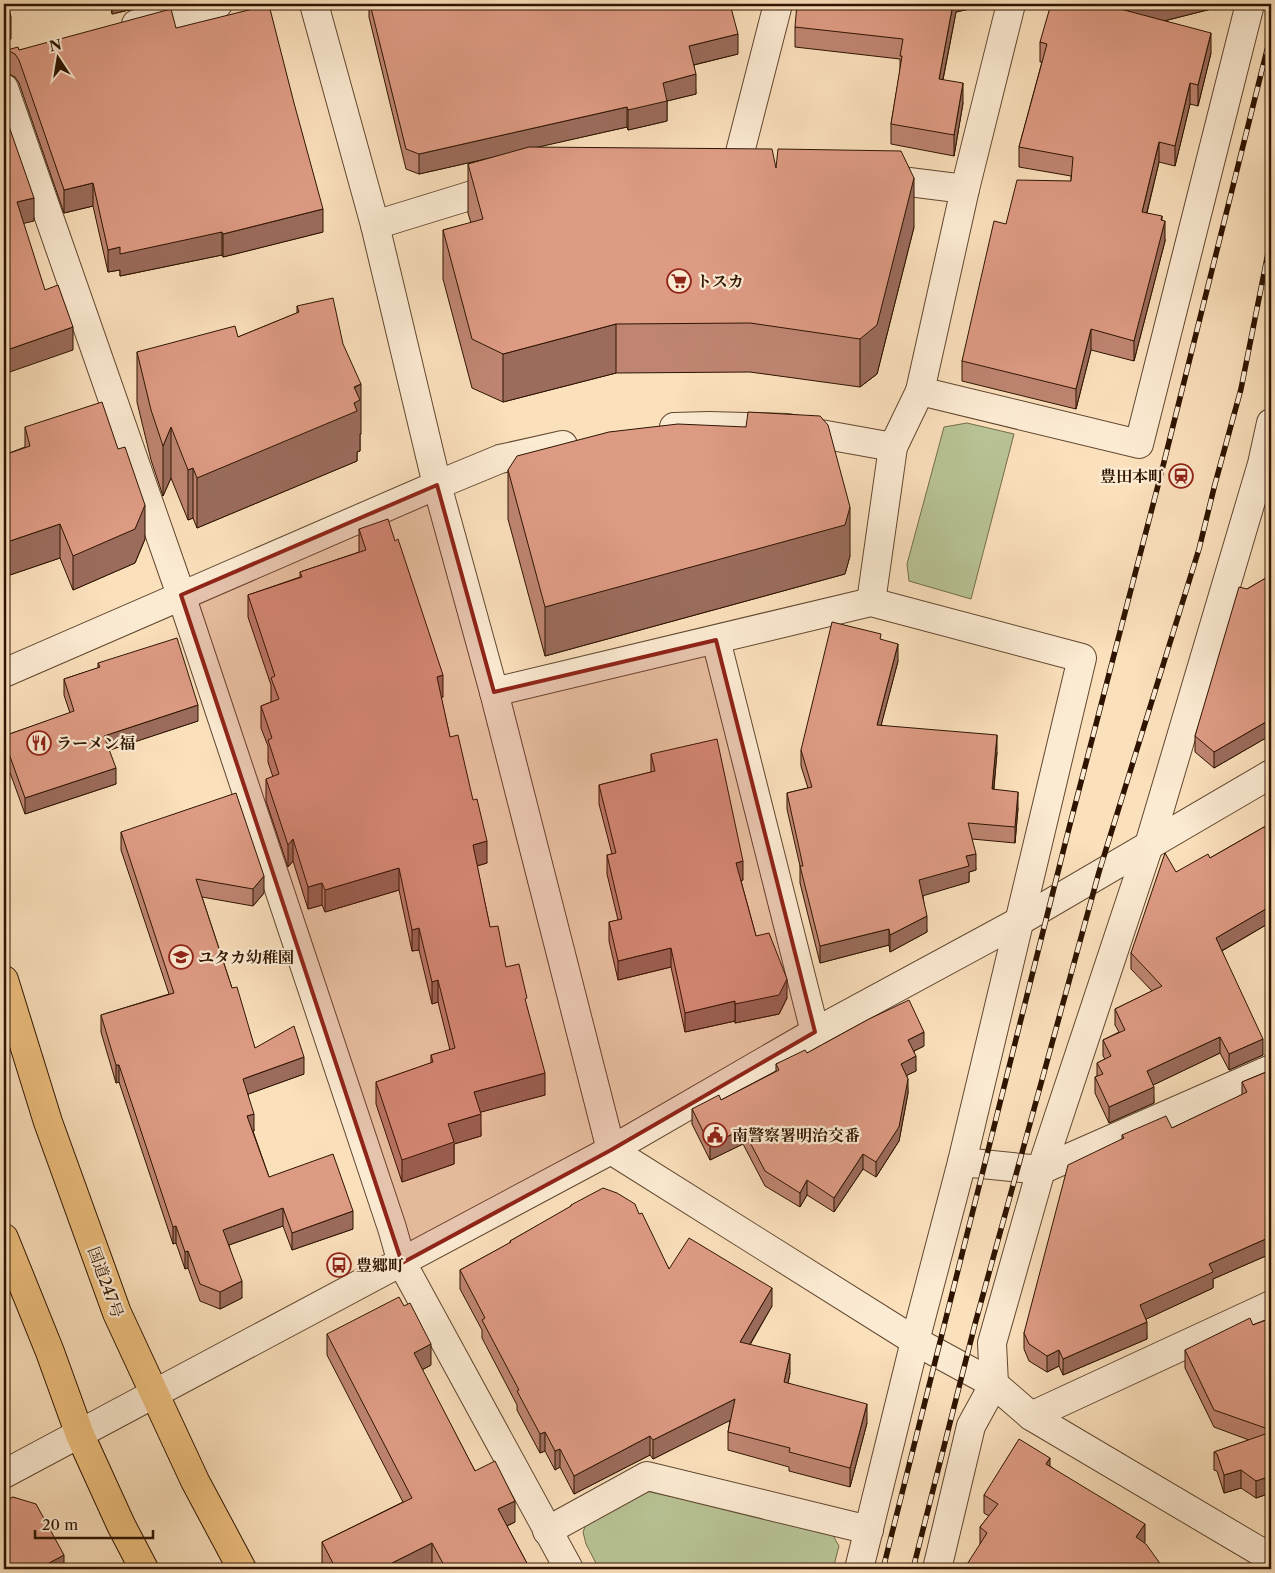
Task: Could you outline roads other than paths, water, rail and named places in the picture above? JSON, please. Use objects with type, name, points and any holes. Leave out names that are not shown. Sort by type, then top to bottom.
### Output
[{"type":"highway","name":"国道247号","points":[[4,980],[48,1122],[117,1313],[195,1482],[242,1569]]},
{"type":"highway","points":[[4,1238],[50,1352],[80,1435],[121,1525],[144,1569]]},
{"type":"street","points":[[115,29],[218,4]]},
{"type":"street","points":[[314,4],[375,225],[437,485],[494,692],[611,1150],[915,1341],[994,1384],[1031,1416],[1271,1558]]},
{"type":"street","points":[[709,162],[748,161],[778,4]]},
{"type":"street","points":[[871,602],[893,448],[920,391],[965,190],[1011,4]]},
{"type":"street","points":[[920,391],[1139,444],[1250,4]]},
{"type":"street","points":[[4,88],[181,595],[402,1262],[568,1569]]},
{"type":"street","points":[[857,176],[965,190]]},
{"type":"street","points":[[375,225],[533,179]]},
{"type":"street","points":[[937,1569],[971,1426],[994,1384],[992,1343],[1041,1170],[1149,845],[1267,474],[1271,423]]},
{"type":"street","points":[[650,429],[709,426],[786,428],[893,448]]},
{"type":"street","points":[[4,672],[500,459],[584,440]]},
{"type":"street","points":[[494,692],[871,602],[1082,658],[962,1162],[915,1341],[859,1569]]},
{"type":"street","points":[[716,640],[815,1032]]},
{"type":"street","points":[[4,1474],[611,1150],[815,1032],[1018,922],[1271,774]]},
{"type":"street","points":[[962,1162],[1041,1170],[1271,1069]]},
{"type":"street","points":[[1031,1416],[1271,1305]]},
{"type":"street","points":[[548,1530],[647,1476],[869,1530]]},
{"type":"railway","points":[[883,1569],[1271,34]]},
{"type":"railway","points":[[913,1569],[975,1324],[1099,872],[1199,549],[1241,389],[1271,238]]},
{"type":"place","name":"トスカ","points":[[679,281]]},
{"type":"place","name":"豊田本町","points":[[1181,476]]},
{"type":"place","name":"ラーメン福","points":[[39,743]]},
{"type":"place","name":"ユタカ幼稚園","points":[[181,957]]},
{"type":"place","name":"南警察署明治交番","points":[[715,1135]]},
{"type":"place","name":"豊郷町","points":[[339,1265]]}]
